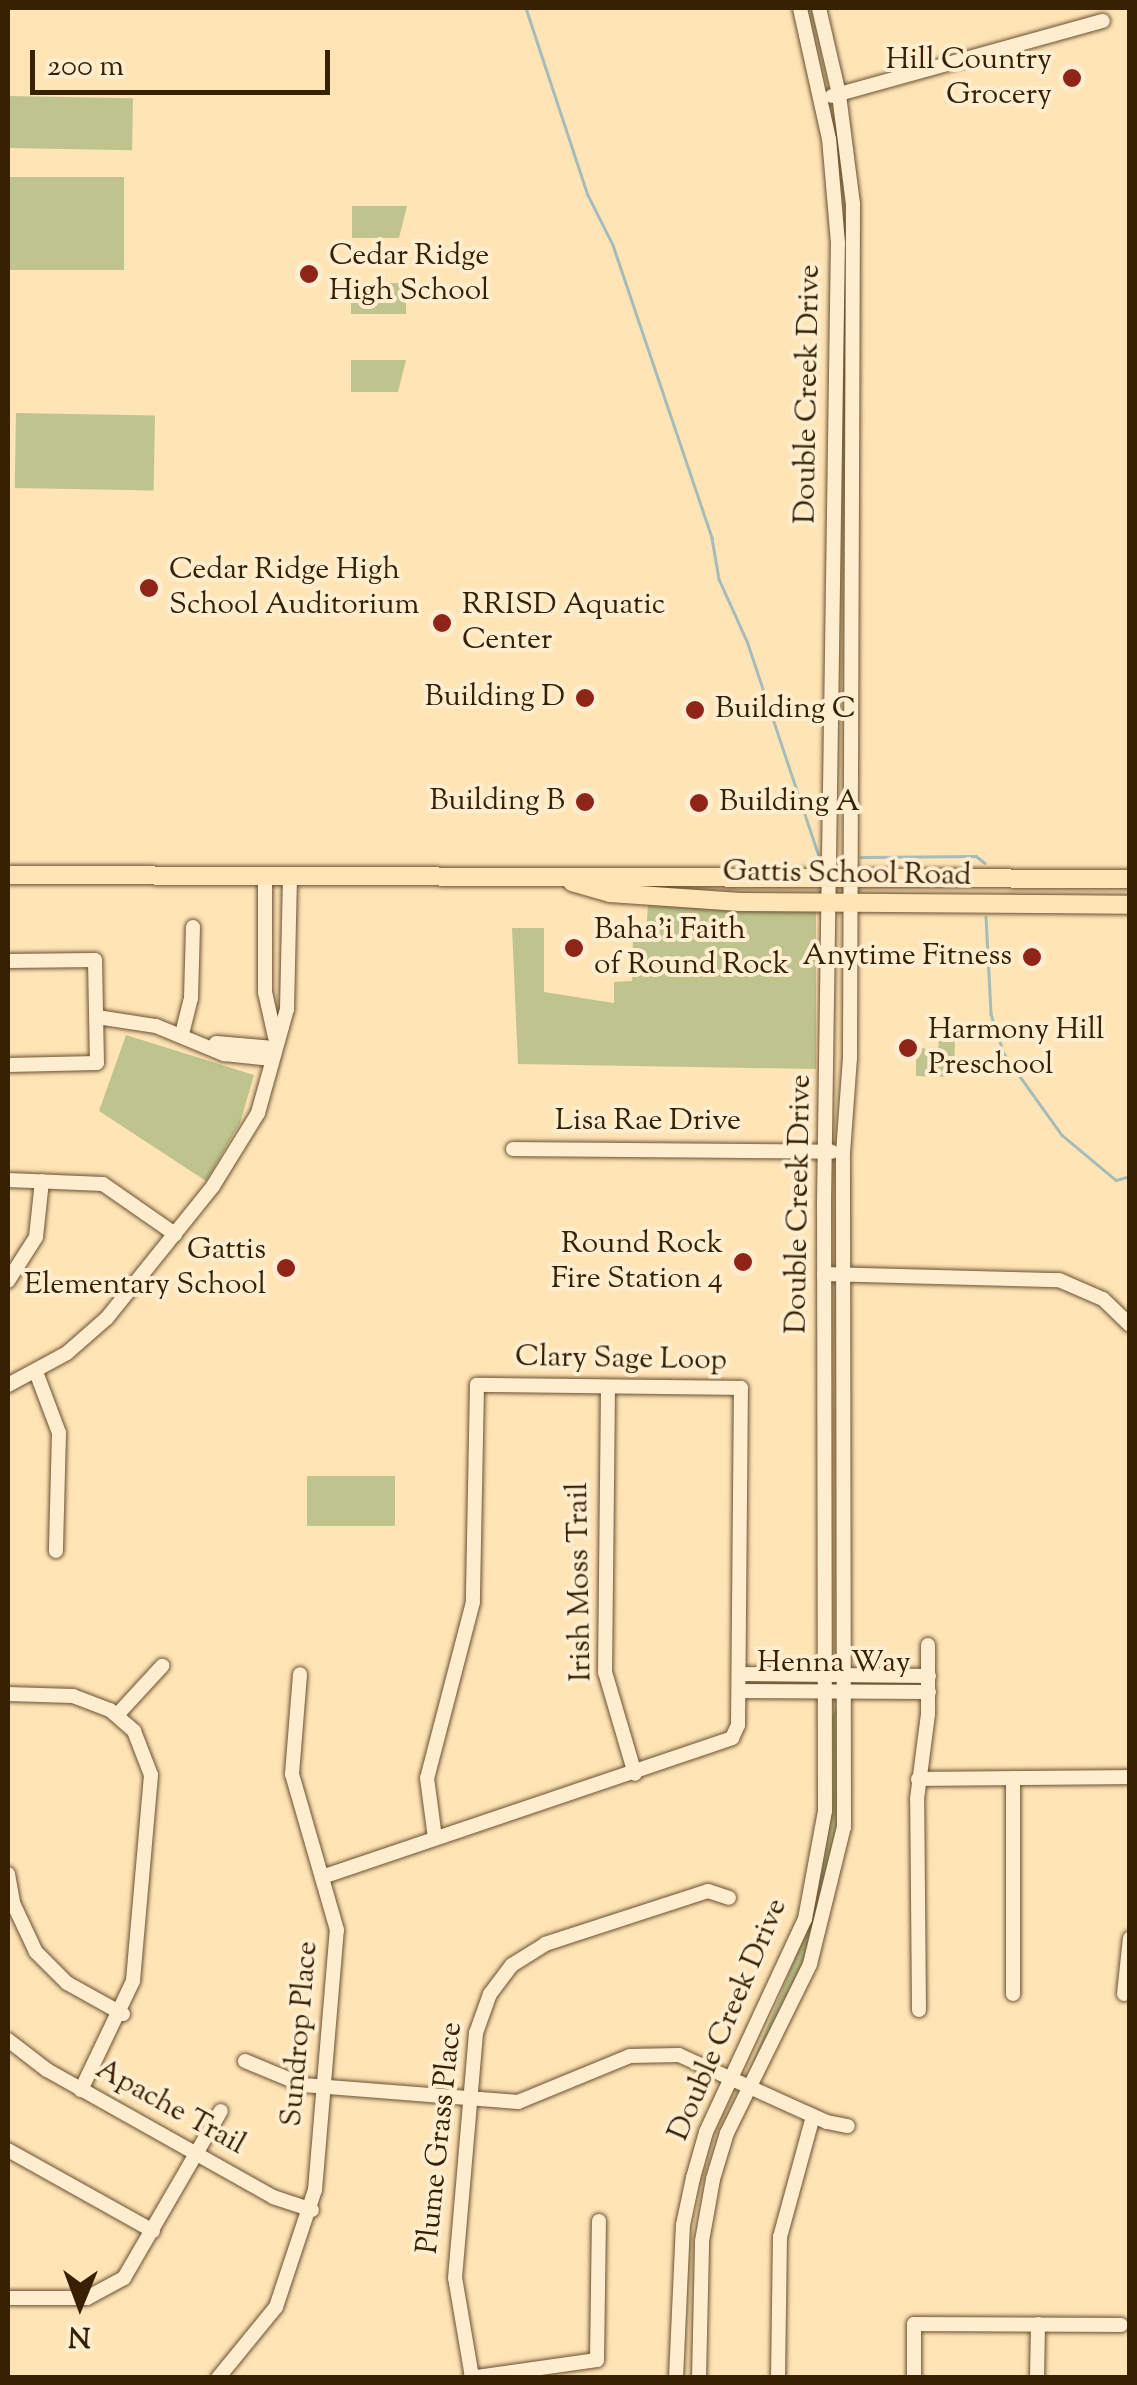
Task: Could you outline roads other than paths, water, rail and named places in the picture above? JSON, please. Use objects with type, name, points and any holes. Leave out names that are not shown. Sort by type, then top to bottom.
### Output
[{"type":"main road","name":"Gattis School Road","points":[[8,875],[566,880],[610,872],[841,879],[1130,878]]},
{"type":"main road","name":"Gattis School Road","points":[[566,880],[610,894],[840,903],[1130,905]]},
{"type":"street","name":"Double Creek Drive","points":[[800,8],[822,98],[838,244],[841,879]]},
{"type":"street","name":"Double Creek Drive","points":[[676,2378],[683,2226],[706,2132],[786,1964],[814,1885],[825,1811],[824,1152],[841,879],[853,204],[840,94],[819,8]]},
{"type":"street","points":[[822,98],[1103,20]]},
{"type":"street","points":[[265,876],[265,992],[274,1048]]},
{"type":"street","points":[[8,1386],[36,1372],[107,1318],[175,1234],[258,1112],[287,1009],[290,877]]},
{"type":"street","name":"Double Creek Drive","points":[[699,2378],[702,2241],[713,2179],[749,2084],[810,1964],[831,1900],[844,1826],[840,903]]},
{"type":"street","points":[[189,1037],[193,926]]},
{"type":"street","points":[[8,961],[95,960],[97,1017],[97,1063],[8,1065]]},
{"type":"street","points":[[97,1017],[189,1037],[224,1054],[274,1048]]},
{"type":"street","name":"Lisa Rae Drive","points":[[514,1149],[843,1153]]},
{"type":"street","points":[[8,1180],[104,1184],[175,1234]]},
{"type":"street","points":[[8,1281],[33,1246],[42,1181]]},
{"type":"street","points":[[824,1274],[1051,1278],[1103,1299],[1130,1325]]},
{"type":"street","points":[[36,1372],[59,1433],[56,1551]]},
{"type":"street","name":"Clary Sage Loop","points":[[326,1876],[727,1743],[738,1726],[741,1388],[477,1385],[473,1602],[427,1778],[436,1838]]},
{"type":"street","name":"Irish Moss Trail","points":[[608,1386],[606,1672],[635,1774]]},
{"type":"street","points":[[919,2010],[918,1779],[929,1692],[928,1646]]},
{"type":"street","points":[[117,1714],[162,1666]]},
{"type":"street","name":"Sundrop Place","points":[[218,2378],[276,2307],[312,2210],[337,1930],[326,1876],[292,1774],[300,1674]]},
{"type":"street","name":"Henna Way","points":[[739,1674],[826,1685]]},
{"type":"street","name":"Henna Way","points":[[895,1685],[929,1676]]},
{"type":"street","name":"Henna Way","points":[[739,1691],[895,1685],[929,1692]]},
{"type":"street","points":[[8,1694],[73,1696],[117,1714],[142,1745],[151,1775],[135,1965],[123,2014],[80,2090]]},
{"type":"street","points":[[918,1779],[1130,1776]]},
{"type":"street","points":[[1013,1994],[1014,1778]]},
{"type":"street","points":[[8,1874],[12,1903],[36,1952],[67,1983],[123,2014]]},
{"type":"street","name":"Plume Grass Place","points":[[471,2377],[455,2278],[480,2016],[512,1965],[545,1944],[708,1890],[728,1898]]},
{"type":"street","points":[[1124,1994],[1130,1938]]},
{"type":"street","name":"Apache Trail","points":[[8,2040],[80,2090],[273,2198],[312,2210]]},
{"type":"street","points":[[244,2061],[287,2081],[471,2101],[532,2100],[630,2056],[679,2055],[731,2074],[813,2116],[848,2126]]},
{"type":"street","points":[[8,2298],[80,2299],[107,2291],[133,2266],[221,2111]]},
{"type":"street","points":[[778,2378],[780,2238],[813,2116]]},
{"type":"street","points":[[8,2150],[153,2231]]},
{"type":"street","points":[[471,2377],[597,2360],[599,2221]]},
{"type":"street","points":[[914,2378],[914,2324],[1121,2324]]},
{"type":"street","points":[[1037,2378],[1038,2324]]},
{"type":"waterway","points":[[526,8],[588,195],[613,245],[712,538],[719,579],[747,641],[819,856]]},
{"type":"waterway","points":[[861,857],[976,856],[985,863]]},
{"type":"waterway","points":[[986,917],[991,1014],[1004,1054],[1062,1135],[1116,1180],[1130,1176]]},
{"type":"place","name":"Hill Country Grocery","points":[[1072,78]]},
{"type":"place","name":"Cedar Ridge High School","points":[[309,274]]},
{"type":"place","name":"Cedar Ridge High School Auditorium","points":[[149,588]]},
{"type":"place","name":"RRISD Aquatic Center","points":[[442,623]]},
{"type":"place","name":"Building D","points":[[585,698]]},
{"type":"place","name":"Building C","points":[[695,710]]},
{"type":"place","name":"Building B","points":[[585,802]]},
{"type":"place","name":"Building A","points":[[699,803]]},
{"type":"place","name":"Baha'i Faith of Round Rock","points":[[574,948]]},
{"type":"place","name":"Anytime Fitness","points":[[1032,957]]},
{"type":"place","name":"Harmony Hill Preschool","points":[[908,1048]]},
{"type":"place","name":"Round Rock Fire Station 4","points":[[743,1262]]},
{"type":"place","name":"Gattis Elementary School","points":[[286,1268]]}]
